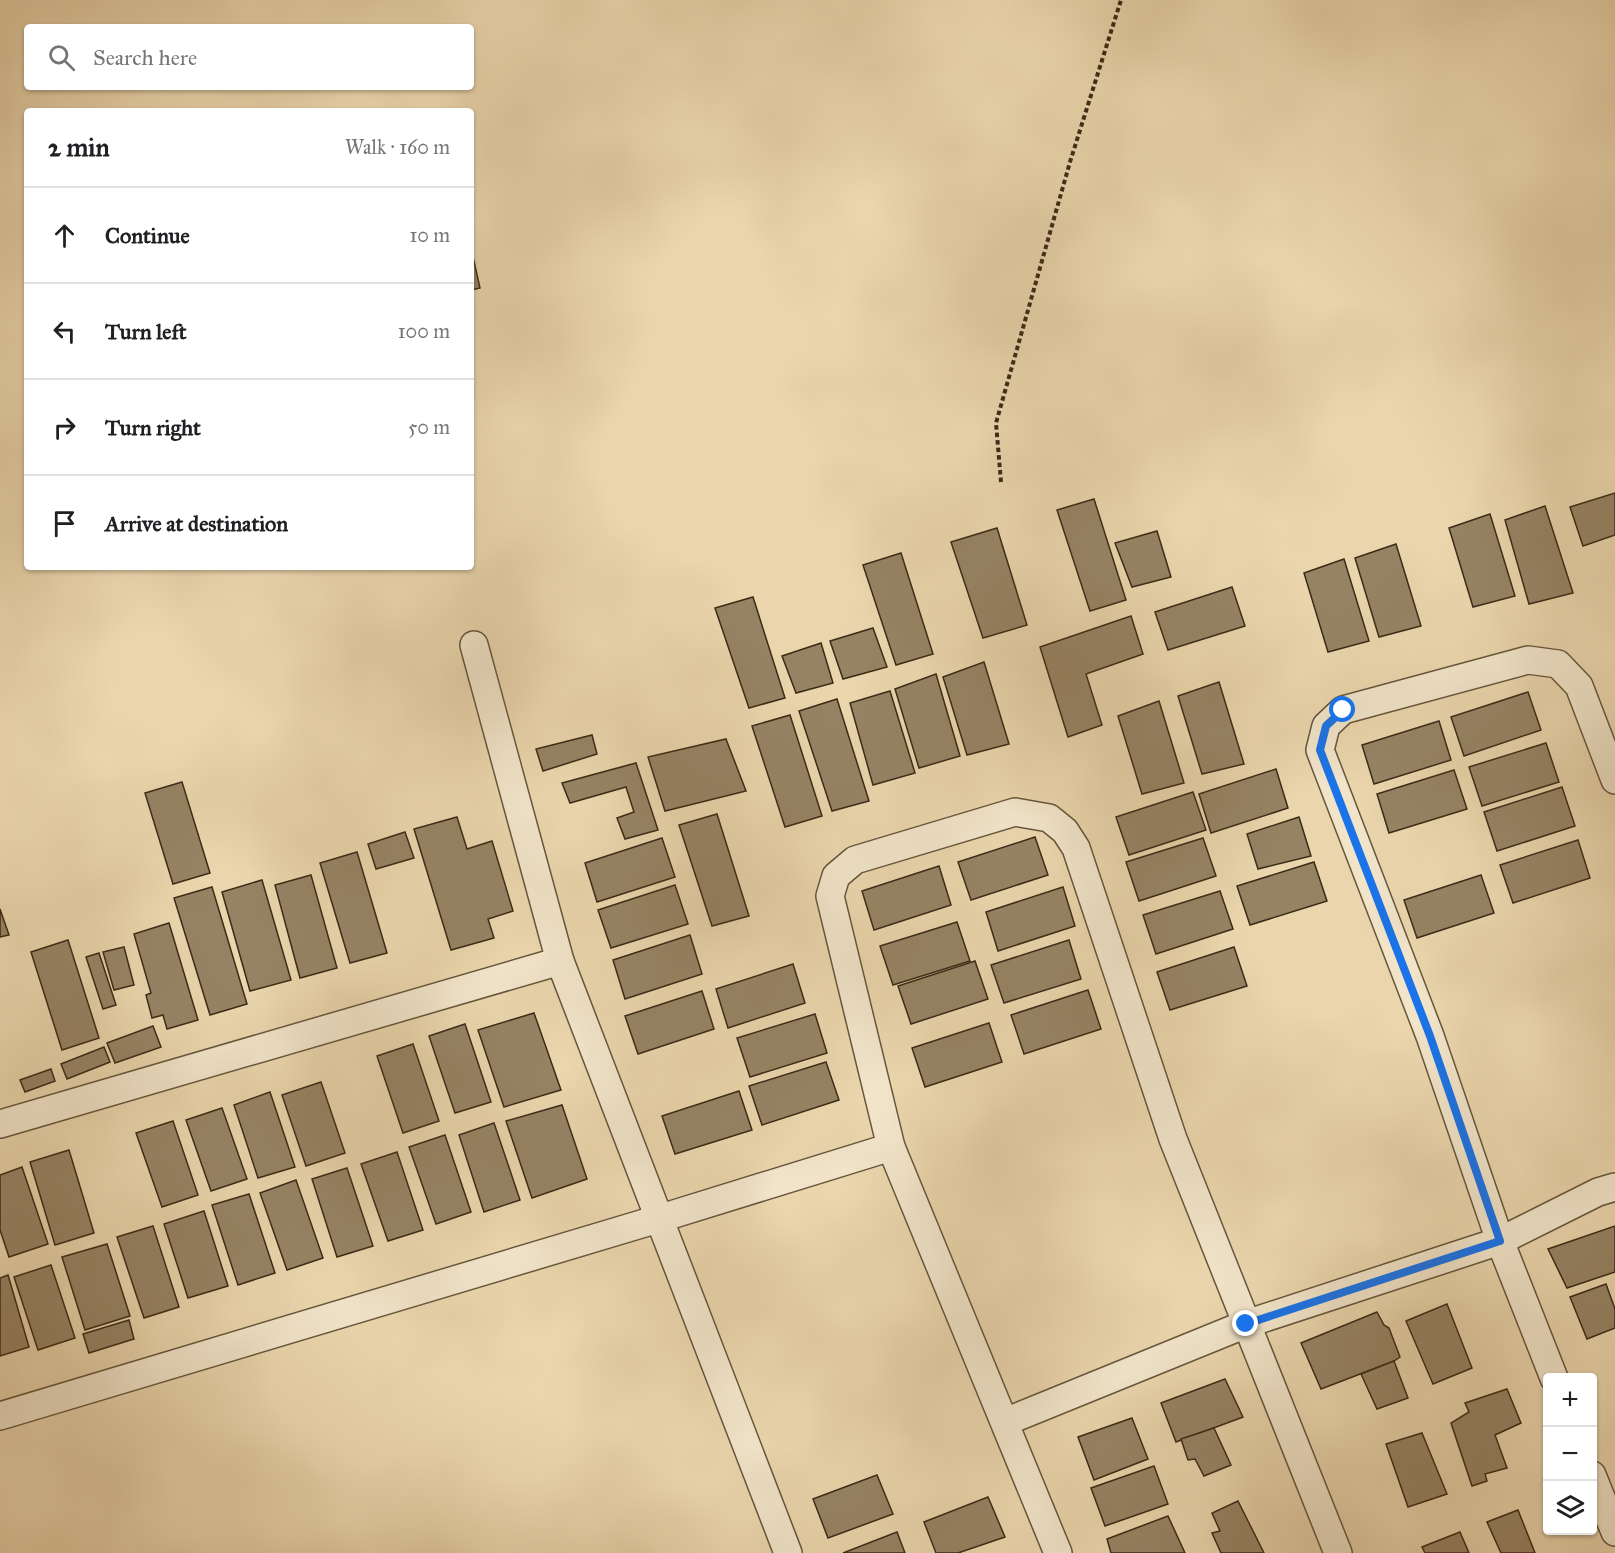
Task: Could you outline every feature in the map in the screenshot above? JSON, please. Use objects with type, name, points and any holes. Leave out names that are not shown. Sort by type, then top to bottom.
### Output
[{"type":"street","points":[[474,645],[560,961],[788,1553]]},
{"type":"street","points":[[1552,1373],[1500,1241],[1430,1036],[1320,750],[1326,726],[1343,710],[1528,660],[1558,664],[1579,686],[1615,780]]},
{"type":"street","points":[[1058,1553],[891,1147],[830,896],[836,876],[855,860],[1015,812],[1049,818],[1065,831],[1076,848],[1173,1139],[1338,1553]]},
{"type":"street","points":[[0,1124],[560,961]]},
{"type":"street","points":[[0,1416],[891,1147]]},
{"type":"street","points":[[1005,1422],[1246,1324],[1500,1241],[1598,1192],[1615,1187]]},
{"type":"street","points":[[1595,1481],[1615,1532]]},
{"type":"path","points":[[1001,482],[996,423],[1070,162],[1121,0]]},
{"type":"building","points":[[474,261],[480,288],[474,289]]},
{"type":"building","points":[[1615,493],[1615,535],[1583,546],[1570,507]]},
{"type":"building","points":[[1094,499],[1126,600],[1090,611],[1057,510]]},
{"type":"building","points":[[1545,506],[1573,593],[1529,604],[1505,520]]},
{"type":"building","points":[[1490,514],[1515,596],[1473,607],[1449,528]]},
{"type":"building","points":[[997,528],[1027,625],[983,638],[951,542]]},
{"type":"building","points":[[1157,531],[1171,577],[1132,587],[1115,543]]},
{"type":"building","points":[[1396,544],[1421,626],[1379,637],[1355,558]]},
{"type":"building","points":[[901,553],[933,654],[896,665],[863,565]]},
{"type":"building","points":[[1344,559],[1369,641],[1328,652],[1304,573]]},
{"type":"building","points":[[1232,587],[1245,626],[1168,650],[1155,612]]},
{"type":"building","points":[[753,597],[785,698],[749,708],[715,608]]},
{"type":"building","points":[[1131,616],[1143,654],[1086,674],[1102,725],[1068,737],[1040,647]]},
{"type":"building","points":[[873,628],[887,667],[843,679],[830,641]]},
{"type":"building","points":[[821,643],[833,683],[796,693],[782,656]]},
{"type":"building","points":[[984,662],[1009,744],[967,755],[943,677]]},
{"type":"building","points":[[936,674],[960,756],[919,768],[895,689]]},
{"type":"building","points":[[1219,682],[1244,764],[1202,774],[1178,696]]},
{"type":"building","points":[[890,691],[915,773],[873,785],[850,703]]},
{"type":"building","points":[[1528,692],[1541,730],[1464,756],[1451,717]]},
{"type":"building","points":[[837,699],[869,801],[832,811],[799,711]]},
{"type":"building","points":[[1159,701],[1184,783],[1142,794],[1118,716]]},
{"type":"building","points":[[790,715],[822,816],[785,827],[752,726]]},
{"type":"building","points":[[1439,721],[1451,760],[1374,784],[1362,745]]},
{"type":"building","points":[[592,735],[597,754],[543,771],[536,749]]},
{"type":"building","points":[[726,739],[746,791],[665,811],[648,757]]},
{"type":"building","points":[[1546,743],[1559,782],[1482,806],[1469,767]]},
{"type":"building","points":[[636,763],[658,830],[625,839],[617,818],[634,812],[626,787],[570,803],[562,783]]},
{"type":"building","points":[[1276,769],[1288,808],[1211,833],[1199,794]]},
{"type":"building","points":[[1454,770],[1467,809],[1389,833],[1377,794]]},
{"type":"building","points":[[182,782],[210,873],[173,884],[145,793]]},
{"type":"building","points":[[1562,787],[1575,826],[1497,851],[1484,812]]},
{"type":"building","points":[[1193,792],[1206,830],[1129,855],[1116,817]]},
{"type":"building","points":[[717,814],[749,916],[712,926],[679,825]]},
{"type":"building","points":[[457,817],[467,849],[492,841],[513,911],[488,919],[494,938],[451,950],[414,829]]},
{"type":"building","points":[[1299,817],[1311,856],[1258,869],[1247,834]]},
{"type":"building","points":[[405,832],[414,858],[376,869],[368,844]]},
{"type":"building","points":[[1035,837],[1048,875],[971,900],[958,862]]},
{"type":"building","points":[[662,838],[675,877],[597,902],[585,863]]},
{"type":"building","points":[[1203,838],[1216,876],[1139,901],[1126,862]]},
{"type":"building","points":[[1578,840],[1590,878],[1513,903],[1500,865]]},
{"type":"building","points":[[357,852],[387,953],[350,963],[320,863]]},
{"type":"building","points":[[1314,862],[1327,901],[1250,925],[1237,886]]},
{"type":"building","points":[[939,866],[951,905],[874,930],[862,891]]},
{"type":"building","points":[[311,875],[337,968],[300,978],[275,885]]},
{"type":"building","points":[[1481,875],[1494,913],[1417,938],[1404,900]]},
{"type":"building","points":[[262,880],[291,980],[250,991],[222,892]]},
{"type":"building","points":[[675,885],[688,924],[611,948],[598,910]]},
{"type":"building","points":[[212,887],[247,1004],[210,1015],[174,898]]},
{"type":"building","points":[[1063,887],[1075,926],[998,951],[986,912]]},
{"type":"building","points":[[1220,891],[1233,929],[1156,954],[1143,915]]},
{"type":"building","points":[[0,909],[9,935],[0,937]]},
{"type":"building","points":[[957,922],[970,961],[893,985],[880,946]]},
{"type":"building","points":[[169,923],[198,1020],[167,1029],[163,1015],[152,1018],[146,995],[151,993],[134,934]]},
{"type":"building","points":[[690,935],[702,974],[625,999],[613,960]]},
{"type":"building","points":[[68,940],[99,1038],[62,1050],[31,952]]},
{"type":"building","points":[[1069,940],[1081,979],[1004,1003],[991,965]]},
{"type":"building","points":[[124,947],[134,985],[114,990],[103,952]]},
{"type":"building","points":[[1234,947],[1247,986],[1170,1010],[1157,972]]},
{"type":"building","points":[[99,953],[116,1005],[103,1009],[86,957]]},
{"type":"building","points":[[975,961],[988,999],[911,1024],[898,986]]},
{"type":"building","points":[[793,964],[805,1003],[728,1028],[716,989]]},
{"type":"building","points":[[1088,990],[1101,1029],[1024,1054],[1011,1015]]},
{"type":"building","points":[[702,991],[714,1029],[638,1054],[625,1016]]},
{"type":"building","points":[[534,1013],[561,1090],[504,1107],[478,1030]]},
{"type":"building","points":[[815,1014],[827,1053],[750,1077],[737,1038]]},
{"type":"building","points":[[989,1023],[1002,1062],[925,1087],[912,1048]]},
{"type":"building","points":[[465,1024],[491,1102],[455,1113],[429,1036]]},
{"type":"building","points":[[153,1026],[161,1047],[115,1063],[107,1043]]},
{"type":"building","points":[[413,1044],[439,1121],[403,1133],[377,1056]]},
{"type":"building","points":[[104,1047],[110,1062],[67,1079],[61,1064]]},
{"type":"building","points":[[826,1062],[839,1100],[762,1125],[749,1086]]},
{"type":"building","points":[[51,1069],[55,1081],[25,1092],[20,1080]]},
{"type":"building","points":[[321,1082],[345,1153],[306,1166],[282,1095]]},
{"type":"building","points":[[739,1091],[752,1130],[675,1154],[662,1116]]},
{"type":"building","points":[[270,1092],[295,1167],[258,1178],[234,1105]]},
{"type":"building","points":[[562,1105],[587,1179],[532,1198],[506,1121]]},
{"type":"building","points":[[222,1108],[247,1179],[211,1191],[186,1120]]},
{"type":"building","points":[[173,1121],[198,1195],[162,1207],[136,1133]]},
{"type":"building","points":[[494,1123],[520,1200],[484,1212],[459,1135]]},
{"type":"building","points":[[445,1135],[471,1212],[436,1224],[409,1147]]},
{"type":"building","points":[[69,1150],[94,1233],[55,1245],[30,1162]]},
{"type":"building","points":[[397,1152],[423,1230],[388,1241],[361,1164]]},
{"type":"building","points":[[22,1167],[48,1244],[9,1257],[0,1230],[0,1175]]},
{"type":"building","points":[[347,1168],[373,1246],[337,1257],[312,1179]]},
{"type":"building","points":[[296,1180],[323,1258],[287,1270],[260,1193]]},
{"type":"building","points":[[249,1194],[275,1273],[238,1285],[212,1205]]},
{"type":"building","points":[[204,1211],[228,1286],[188,1298],[164,1224]]},
{"type":"building","points":[[153,1226],[179,1307],[144,1318],[117,1237]]},
{"type":"building","points":[[1615,1226],[1615,1272],[1567,1288],[1548,1249]]},
{"type":"building","points":[[107,1244],[130,1316],[85,1330],[62,1257]]},
{"type":"building","points":[[51,1265],[75,1338],[38,1350],[14,1277]]},
{"type":"building","points":[[8,1275],[29,1347],[0,1356],[0,1278]]},
{"type":"building","points":[[1606,1284],[1615,1309],[1615,1328],[1587,1339],[1570,1297]]},
{"type":"building","points":[[1447,1304],[1472,1368],[1433,1384],[1406,1321]]},
{"type":"building","points":[[1377,1312],[1384,1325],[1389,1328],[1400,1357],[1321,1389],[1301,1343]]},
{"type":"building","points":[[129,1320],[134,1339],[89,1353],[83,1334]]},
{"type":"building","points":[[1394,1361],[1408,1398],[1377,1409],[1361,1374]]},
{"type":"building","points":[[1225,1379],[1243,1417],[1176,1442],[1161,1403]]},
{"type":"building","points":[[1507,1389],[1521,1423],[1495,1435],[1507,1468],[1485,1474],[1487,1481],[1472,1486],[1451,1423],[1469,1412],[1465,1403]]},
{"type":"building","points":[[1132,1418],[1148,1459],[1094,1480],[1078,1437]]},
{"type":"building","points":[[1214,1428],[1231,1465],[1204,1476],[1195,1459],[1188,1460],[1181,1439]]},
{"type":"building","points":[[1422,1433],[1447,1494],[1408,1507],[1386,1444]]},
{"type":"building","points":[[1154,1466],[1168,1504],[1105,1526],[1091,1488]]},
{"type":"building","points":[[877,1475],[893,1514],[828,1538],[813,1499]]},
{"type":"building","points":[[988,1497],[1005,1537],[958,1553],[936,1553],[924,1522]]},
{"type":"building","points":[[1238,1501],[1264,1553],[1221,1553],[1212,1533],[1220,1531],[1212,1513]]},
{"type":"building","points":[[1518,1510],[1535,1553],[1501,1553],[1487,1522]]},
{"type":"building","points":[[1168,1516],[1185,1553],[1111,1553],[1107,1539]]},
{"type":"building","points":[[897,1532],[905,1553],[843,1553]]},
{"type":"building","points":[[1460,1532],[1469,1553],[1425,1553],[1422,1547]]},
{"type":"route","points":[[1246,1324],[1500,1241],[1430,1036],[1320,750],[1326,726],[1343,710]]}]
